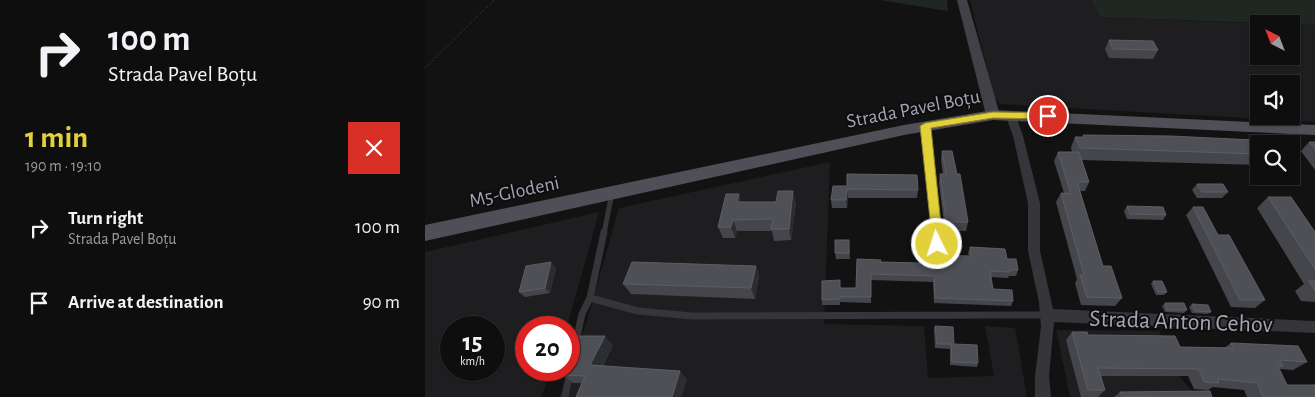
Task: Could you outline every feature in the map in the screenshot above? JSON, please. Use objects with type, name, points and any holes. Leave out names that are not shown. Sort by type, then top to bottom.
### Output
[{"type":"main road","name":"Strada Pavel Boțu","points":[[613,192],[925,126],[993,115],[1010,114],[1315,130]]},
{"type":"main road","name":"M5-Glodeni","points":[[425,233],[613,192]]},
{"type":"street","points":[[960,0],[993,115]]},
{"type":"street","points":[[1010,114],[1018,136],[1034,204],[1034,251],[1044,289],[1047,315],[1042,376],[1043,397]]},
{"type":"street","name":"Strada Anton Cehov","points":[[1047,315],[1315,326]]},
{"type":"lane","points":[[918,248],[933,247],[938,241],[925,126]]},
{"type":"lane","points":[[580,323],[582,314],[590,298],[613,192]]},
{"type":"lane","points":[[590,298],[607,305],[651,313],[731,316],[1047,315]]},
{"type":"lane","points":[[565,397],[568,381]]},
{"type":"path","points":[[425,68],[494,0]]},
{"type":"shaded area","points":[[880,0],[947,0],[948,11]]},
{"type":"shaded area","points":[[970,0],[1091,0],[1100,17],[1250,23],[1250,65],[1300,65],[1300,25],[1315,25],[1315,122],[1300,121],[1300,75],[1250,75],[1250,118],[1000,104],[994,97]]},
{"type":"shaded area","points":[[1091,0],[1315,0],[1315,25],[1300,24],[1300,15],[1250,15],[1250,23],[1100,17]]},
{"type":"shaded area","points":[[830,162],[824,324],[924,326],[928,378],[994,376],[985,326],[1015,328],[1027,397],[559,397],[565,381],[580,381],[580,340],[619,208]]},
{"type":"shaded area","points":[[599,212],[570,316],[515,316],[515,381],[548,381],[541,397],[425,397],[425,252]]},
{"type":"shaded area","points":[[1056,330],[1159,331],[1178,375],[1198,397],[1070,397]]},
{"type":"building","points":[[1109,40],[1153,41],[1158,50],[1113,49]]},
{"type":"building","points":[[1083,135],[1170,136],[1250,140],[1250,154],[1080,148],[1075,137],[1084,137]]},
{"type":"building","points":[[1309,142],[1315,142],[1315,149]]},
{"type":"building","points":[[942,151],[952,151],[957,174],[960,174],[968,222],[946,222],[940,174],[946,174]]},
{"type":"building","points":[[1058,152],[1079,152],[1089,182],[1077,182],[1103,266],[1111,266],[1122,298],[1087,297],[1080,275],[1084,275],[1061,193],[1071,194]]},
{"type":"building","points":[[847,174],[917,175],[918,190],[847,189],[846,200],[831,200],[833,186],[847,186]]},
{"type":"building","points":[[1197,184],[1223,184],[1228,192],[1202,192]]},
{"type":"building","points":[[778,191],[793,191],[789,229],[771,229],[773,219],[733,220],[731,227],[718,227],[726,194],[739,194],[737,202],[776,202]]},
{"type":"building","points":[[1268,197],[1291,197],[1315,232],[1315,269]]},
{"type":"building","points":[[1127,206],[1163,207],[1166,215],[1130,214]]},
{"type":"building","points":[[1193,207],[1203,207],[1218,235],[1229,235],[1265,300],[1240,300]]},
{"type":"building","points":[[835,240],[849,240],[849,253],[835,253]]},
{"type":"building","points":[[970,247],[1005,249],[1007,259],[1016,259],[1018,270],[1010,270],[1010,272],[990,271],[993,289],[1012,290],[1013,301],[935,298],[934,276],[871,274],[871,297],[840,297],[840,299],[822,300],[822,281],[840,280],[840,288],[856,288],[857,259],[881,260],[880,262],[920,263],[920,255],[971,256]]},
{"type":"building","points":[[551,262],[545,288],[519,292],[526,266]]},
{"type":"building","points":[[632,262],[756,266],[751,288],[623,284]]},
{"type":"building","points":[[1153,281],[1162,281],[1167,292],[1158,292]]},
{"type":"building","points":[[1309,281],[1315,281],[1315,291]]},
{"type":"building","points":[[1165,303],[1184,303],[1187,310],[1167,310]]},
{"type":"building","points":[[1192,304],[1208,305],[1211,312],[1195,311]]},
{"type":"building","points":[[935,326],[953,327],[954,344],[977,345],[978,363],[952,362],[951,344],[937,344]]},
{"type":"building","points":[[1072,332],[1087,332],[1088,335],[1175,336],[1180,347],[1233,348],[1231,343],[1298,346],[1307,362],[1280,360],[1283,366],[1278,366],[1287,385],[1315,385],[1315,397],[1263,397],[1257,383],[1217,379],[1219,383],[1204,382],[1199,369],[1098,368],[1105,390],[1088,390]]},
{"type":"building","points":[[580,336],[605,336],[590,365],[680,371],[672,397],[576,397],[585,376],[580,376]]},
{"type":"building","points":[[1210,391],[1212,397],[1122,397],[1120,392]]},
{"type":"route","points":[[937,244],[925,126],[993,115],[1048,116]]}]
